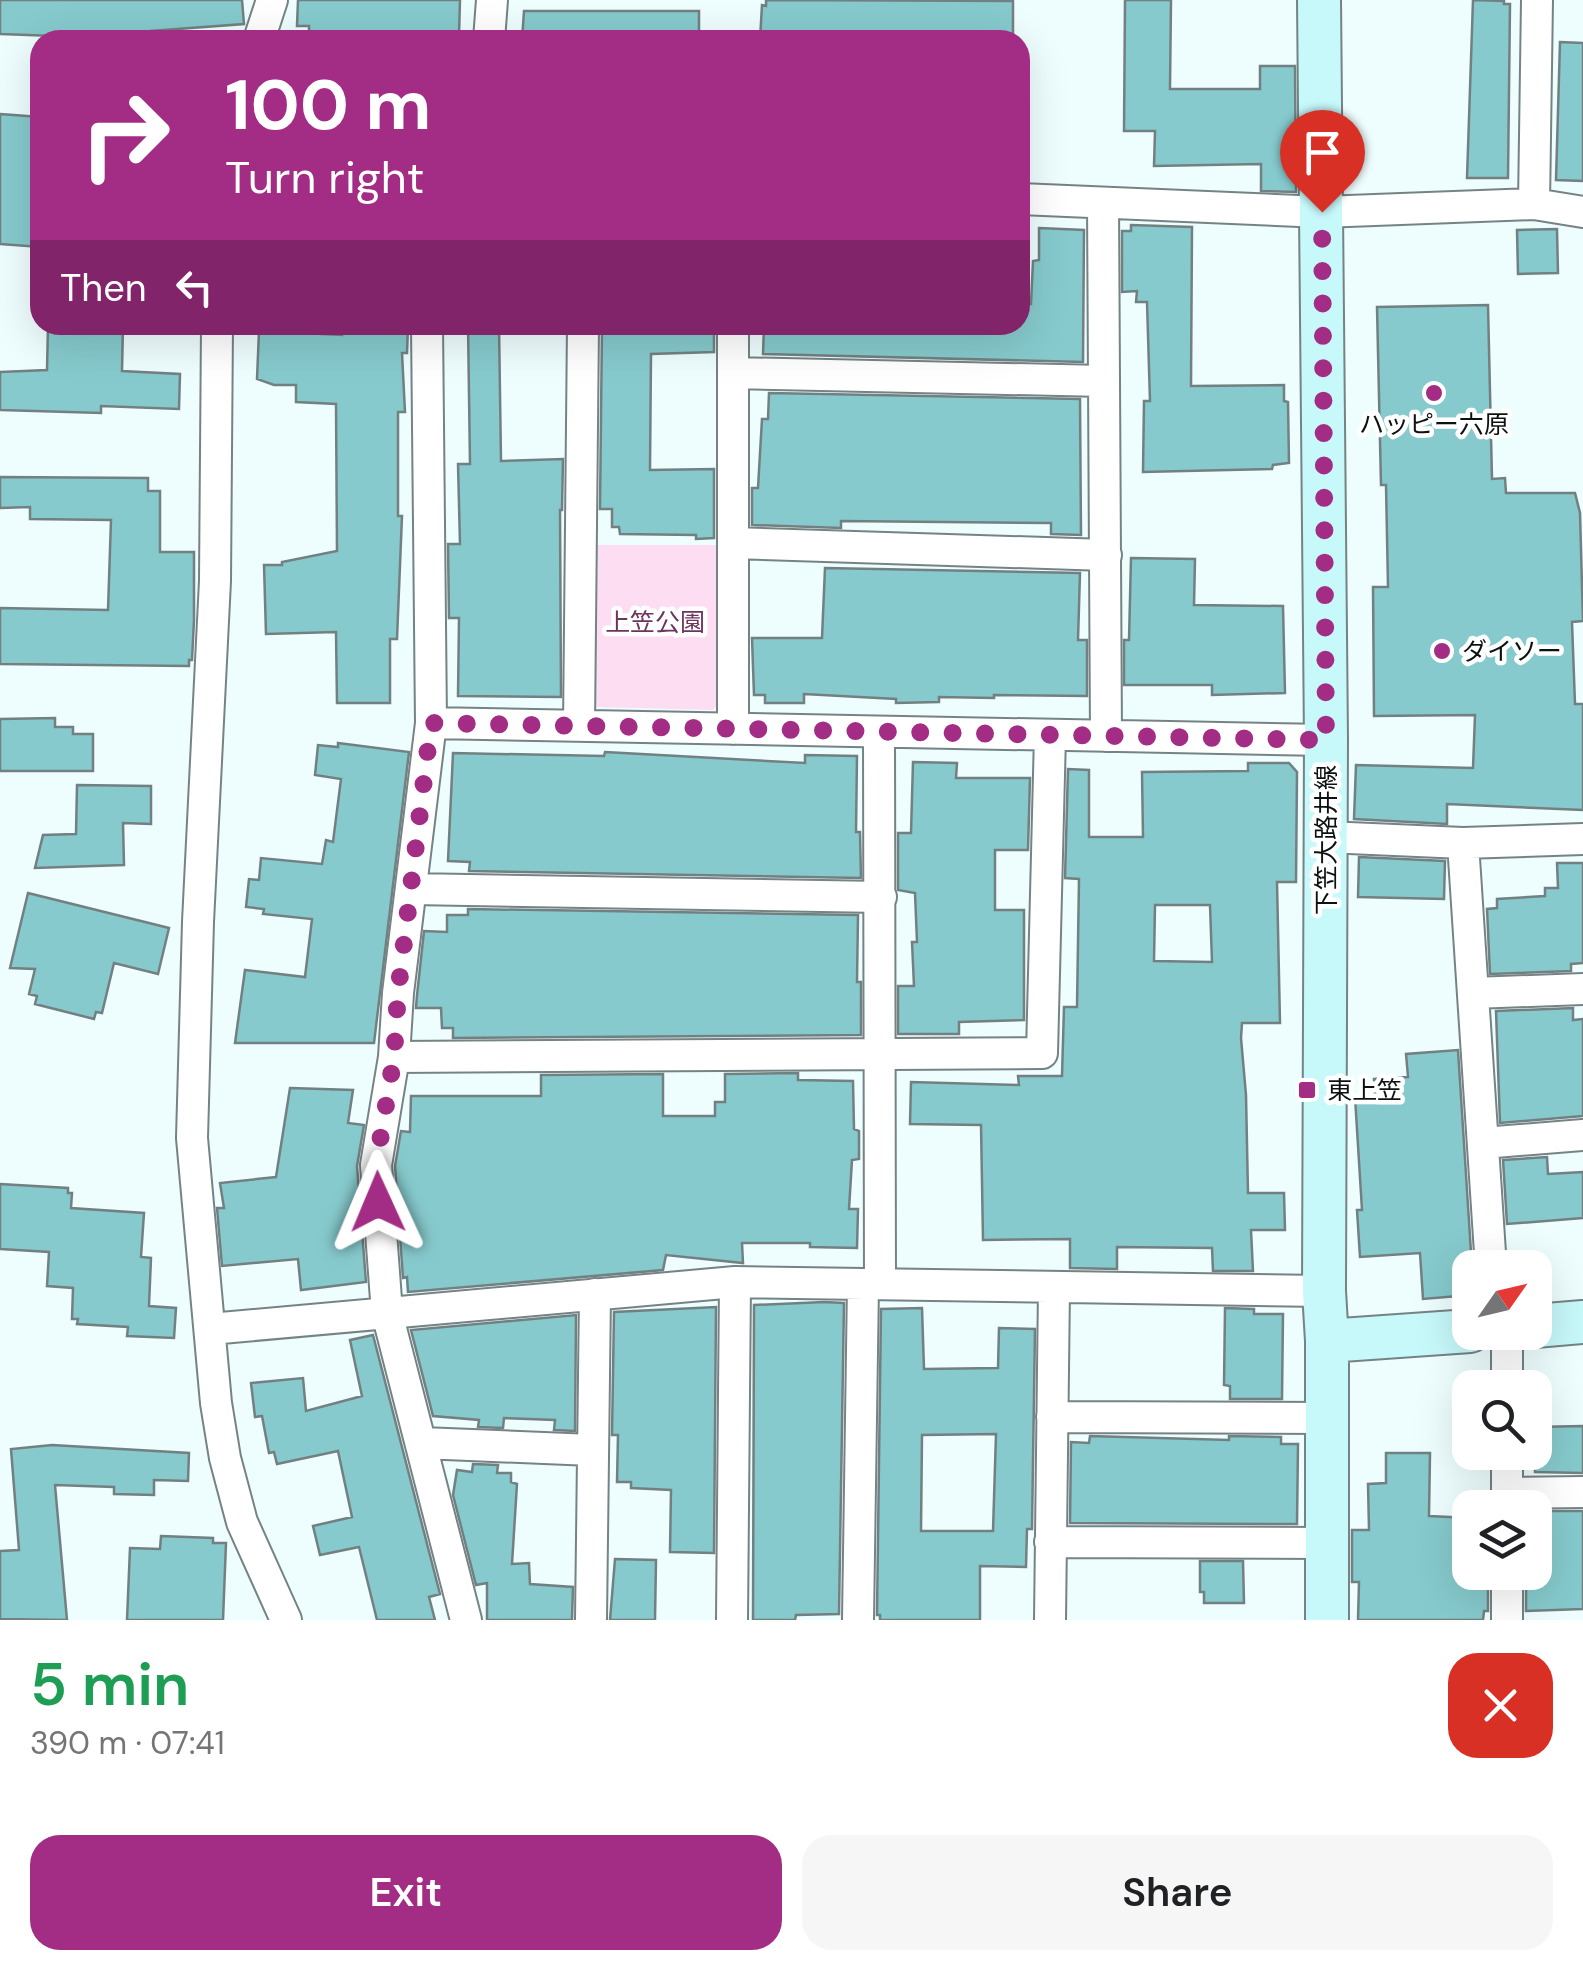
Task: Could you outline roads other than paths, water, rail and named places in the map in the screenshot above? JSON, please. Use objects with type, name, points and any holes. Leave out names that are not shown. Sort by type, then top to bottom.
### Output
[{"type":"main road","name":"下笠大路井線","points":[[1320,0],[1327,1620]]},
{"type":"main road","points":[[1552,1325],[1583,1322]]},
{"type":"main road","points":[[1327,1341],[1452,1332]]},
{"type":"street","points":[[490,30],[492,0]]},
{"type":"street","points":[[1534,204],[1537,0]]},
{"type":"street","points":[[1030,199],[1322,212],[1534,204],[1583,212]]},
{"type":"street","points":[[1103,203],[1106,736]]},
{"type":"street","points":[[217,335],[214,581],[192,1138],[225,1458],[242,1522],[286,1620]]},
{"type":"street","points":[[428,335],[431,723],[398,992],[394,1057],[376,1165],[386,1313],[466,1620]]},
{"type":"street","points":[[579,726],[583,335]]},
{"type":"street","points":[[733,335],[733,729]]},
{"type":"street","points":[[733,373],[1104,381]]},
{"type":"street","points":[[733,543],[1106,555]]},
{"type":"street","points":[[431,723],[1326,740]]},
{"type":"street","points":[[858,1620],[881,1055],[879,732]]},
{"type":"street","points":[[394,1057],[1042,1052],[1050,735]]},
{"type":"street","points":[[1326,837],[1462,843],[1583,839]]},
{"type":"street","points":[[1462,843],[1490,1250]]},
{"type":"street","points":[[412,889],[881,897]]},
{"type":"street","points":[[1472,993],[1583,989]]},
{"type":"street","points":[[1483,1143],[1583,1135]]},
{"type":"street","points":[[210,1328],[735,1282],[1324,1292]]},
{"type":"street","points":[[732,1620],[735,1282]]},
{"type":"street","points":[[1050,1620],[1054,1287]]},
{"type":"street","points":[[592,1620],[595,1294]]},
{"type":"street","points":[[1052,1416],[1327,1418]]},
{"type":"street","points":[[422,1443],[592,1450]]},
{"type":"street","points":[[1552,1495],[1583,1492]]},
{"type":"street","points":[[1050,1542],[1327,1543]]},
{"type":"street","points":[[1507,1590],[1507,1620]]},
{"type":"place","name":"ハッピー六原","points":[[1434,393]]},
{"type":"place","name":"ダイソー","points":[[1442,651]]},
{"type":"place","name":"東上笠","points":[[1307,1090]]},
{"type":"park label","name":"上笠公園","points":[[655,622]]}]
